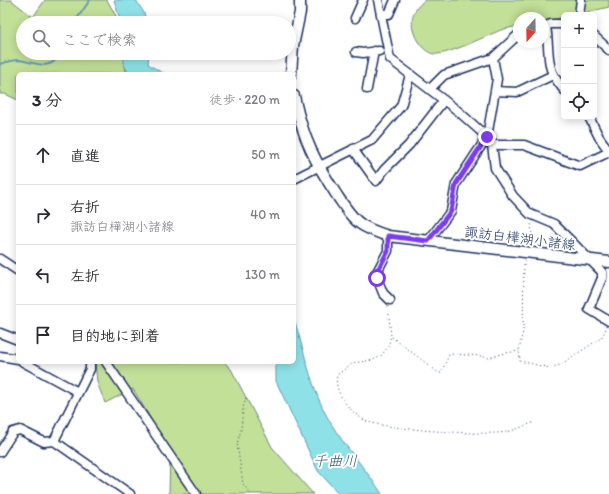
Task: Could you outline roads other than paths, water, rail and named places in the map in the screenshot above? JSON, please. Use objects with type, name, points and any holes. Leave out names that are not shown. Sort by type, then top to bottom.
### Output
[{"type":"main road","points":[[296,31],[300,12],[300,0]]},
{"type":"main road","points":[[291,72],[292,60]]},
{"type":"main road","name":"諏訪白樺湖小諸線","points":[[296,106],[299,121],[308,146],[320,168],[350,214],[361,225],[375,232],[388,236],[609,262]]},
{"type":"street","points":[[355,18],[363,0]]},
{"type":"street","points":[[378,0],[386,49],[390,59],[444,100],[487,137],[492,145],[495,168],[513,196],[530,214],[554,224],[602,272],[602,278],[589,309],[609,322]]},
{"type":"street","points":[[381,14],[389,14],[395,0]]},
{"type":"street","points":[[579,12],[581,0]]},
{"type":"street","points":[[549,25],[561,24]]},
{"type":"street","points":[[597,39],[609,50]]},
{"type":"street","points":[[430,89],[444,76],[493,58],[513,40]]},
{"type":"street","points":[[549,48],[549,60],[553,75],[561,86]]},
{"type":"street","points":[[356,52],[363,54],[386,49]]},
{"type":"street","points":[[367,89],[374,51]]},
{"type":"street","points":[[428,241],[451,211],[456,184],[487,137],[496,79],[493,58]]},
{"type":"street","points":[[296,178],[320,168],[372,140],[400,106],[410,75]]},
{"type":"street","points":[[495,91],[517,92],[553,75]]},
{"type":"street","points":[[353,149],[376,181],[384,170],[409,145],[444,100]]},
{"type":"street","points":[[492,145],[524,145],[580,166],[609,151],[598,137],[590,120]]},
{"type":"street","points":[[388,236],[388,251],[378,270],[377,278],[383,293],[390,300]]},
{"type":"street","points":[[0,259],[16,270]]},
{"type":"street","points":[[0,333],[16,339]]},
{"type":"street","points":[[0,356],[16,360]]},
{"type":"street","points":[[27,364],[78,392]]},
{"type":"street","points":[[54,441],[90,369],[90,364]]},
{"type":"street","points":[[107,364],[196,494]]},
{"type":"street","points":[[0,452],[13,432],[20,430],[44,442],[54,441],[130,494]]},
{"type":"water","points":[[114,0],[136,0],[145,16],[119,16]]},
{"type":"water","points":[[124,60],[148,60],[148,64],[161,72],[128,72],[124,65]]},
{"type":"water","name":"千曲川","points":[[296,326],[318,398],[330,422],[382,494],[339,494],[318,471],[276,381],[276,364],[296,364]]},
{"type":"waterway","points":[[79,16],[90,0]]},
{"type":"waterway","points":[[0,64],[19,60]]},
{"type":"waterway","points":[[19,60],[42,65],[47,65],[55,60]]}]
